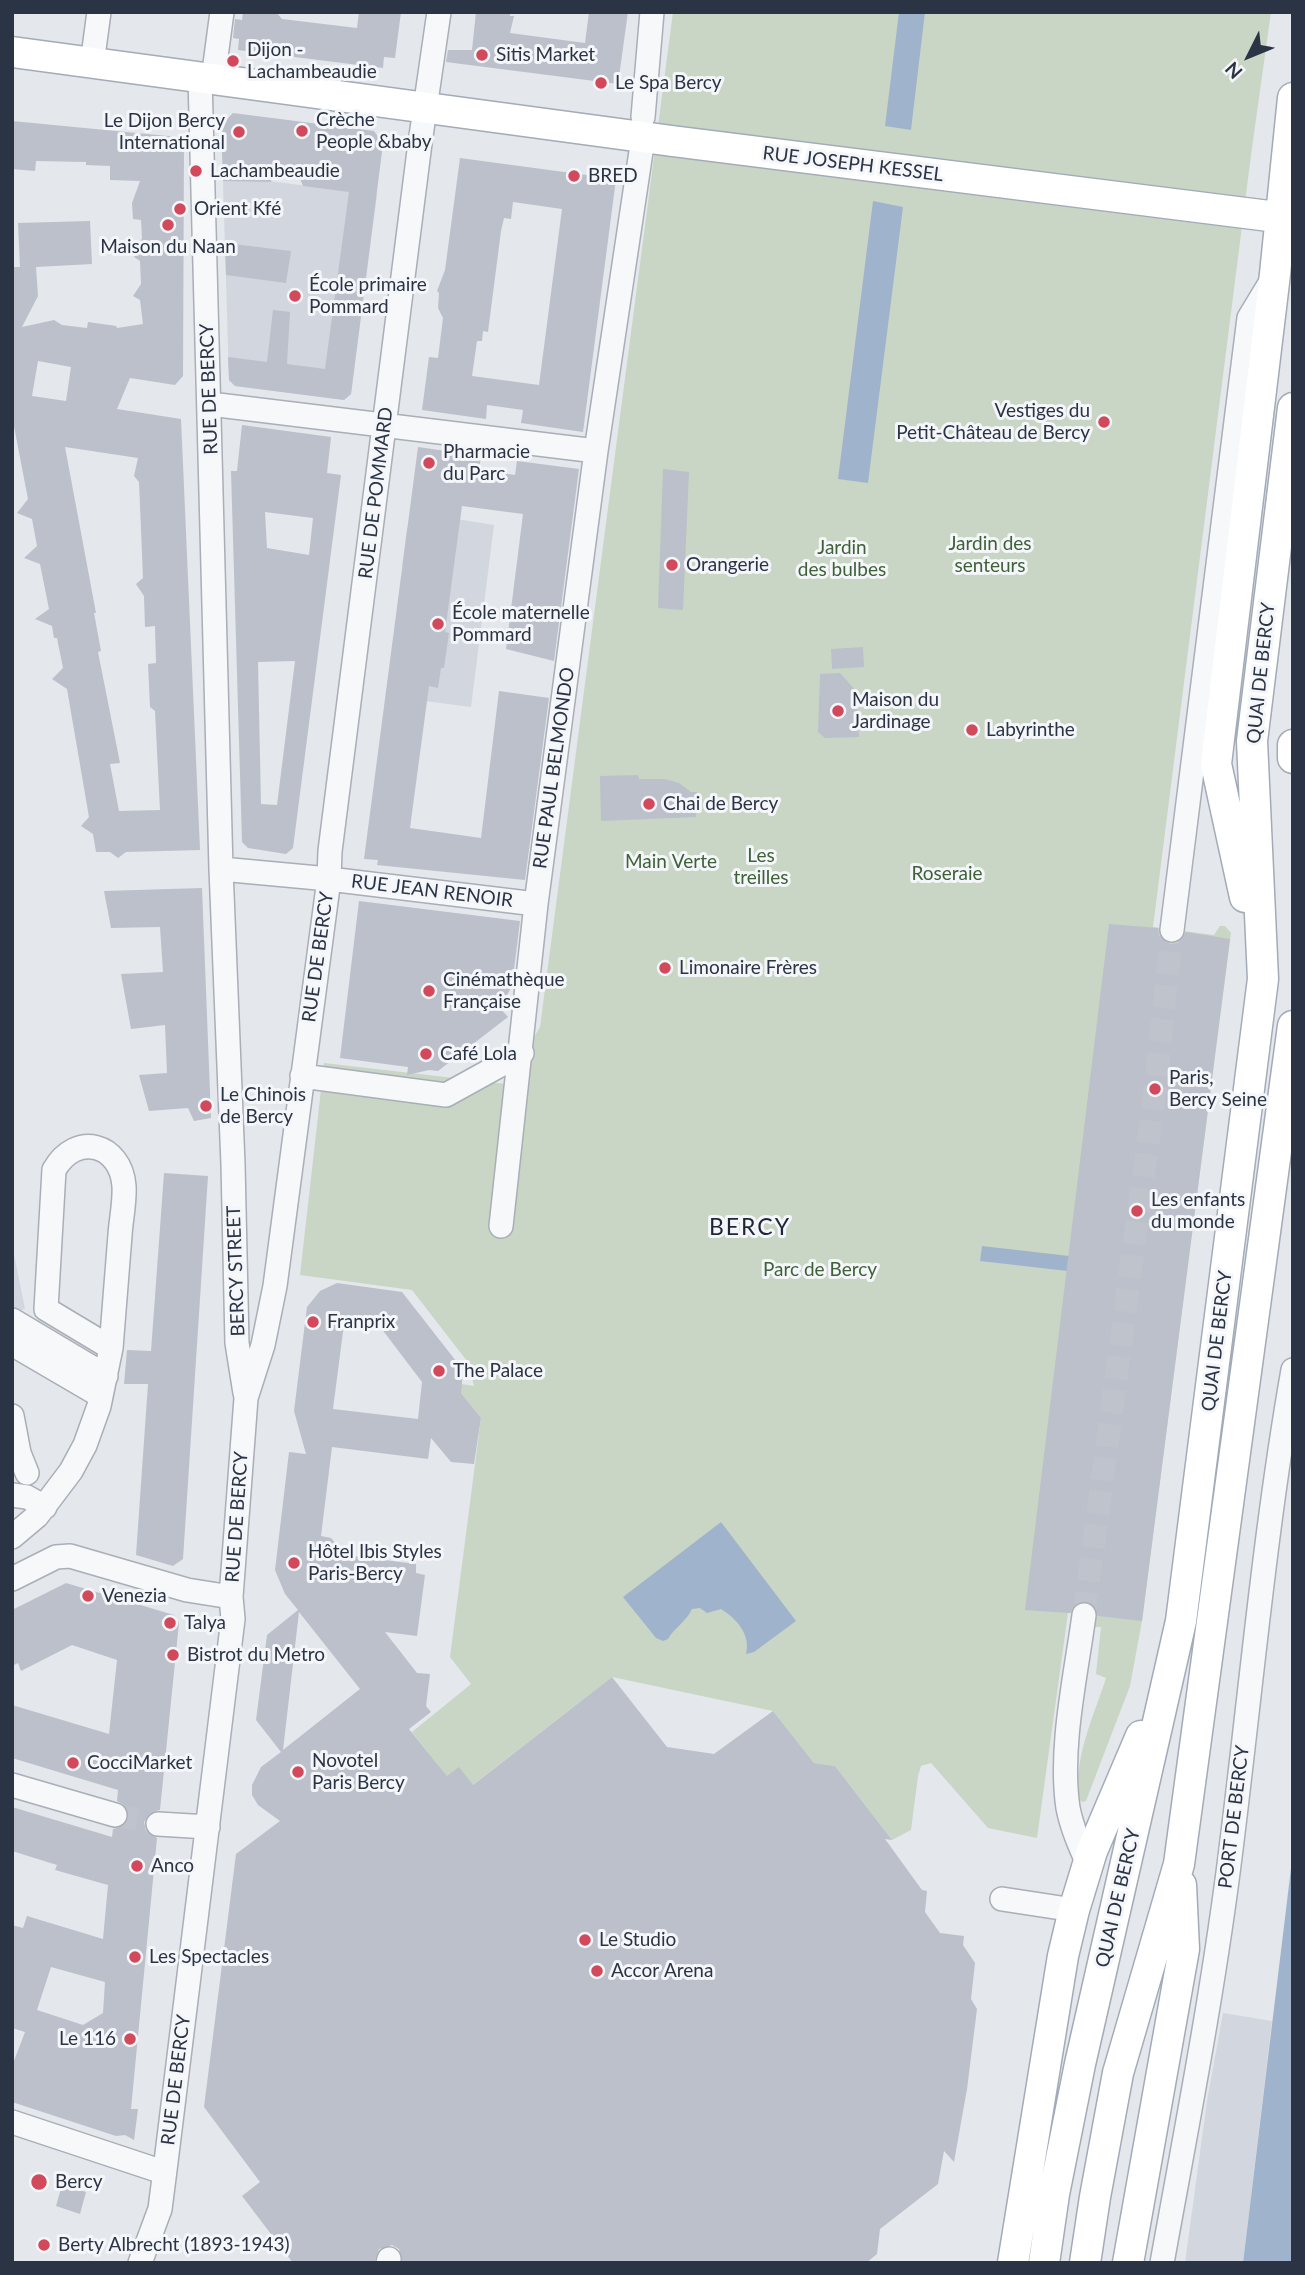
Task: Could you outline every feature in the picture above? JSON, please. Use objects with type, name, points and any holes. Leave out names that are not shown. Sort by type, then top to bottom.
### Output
[{"type":"main road","name":"RUE JOSEPH KESSEL","points":[[12,52],[672,141],[1286,218]]},
{"type":"main road","points":[[1264,979],[1216,764],[1284,276],[1293,98]]},
{"type":"main road","name":"QUAI DE BERCY","points":[[1044,2263],[1054,2194],[1080,2064],[1181,1621],[1264,979],[1252,741],[1293,408]]},
{"type":"main road","name":"QUAI DE BERCY","points":[[1293,745],[1293,758]]},
{"type":"main road","name":"QUAI DE BERCY","points":[[1085,2263],[1094,2197],[1118,2073],[1180,1864],[1293,1026]]},
{"type":"main road","points":[[1013,2263],[1063,1956],[1074,1910],[1088,1864],[1170,1668]]},
{"type":"main road","name":"QUAI DE BERCY","points":[[1128,2263],[1184,1949],[1180,1864]]},
{"type":"street","points":[[92,64],[99,12]]},
{"type":"street","name":"RUE DE BERCY","points":[[140,2263],[160,2209],[233,1619],[232,1598],[246,1398],[263,1345],[275,1286],[329,879],[221,869],[210,404],[207,79],[222,12]]},
{"type":"street","name":"RUE DE POMMARD","points":[[329,879],[384,424],[439,12]]},
{"type":"street","points":[[643,117],[652,12]]},
{"type":"street","name":"RUE PAUL BELMONDO","points":[[501,1226],[522,1053],[536,904],[596,451],[642,145]]},
{"type":"street","points":[[1172,930],[1250,318],[1284,276]]},
{"type":"street","points":[[210,404],[596,451]]},
{"type":"street","name":"BERCY STREET","points":[[221,869],[233,1153],[237,1343],[246,1398]]},
{"type":"street","name":"RUE JEAN RENOIR","points":[[329,879],[536,904]]},
{"type":"street","points":[[302,1076],[446,1095],[522,1053]]},
{"type":"street","points":[[12,1537],[37,1516],[71,1471],[85,1445],[105,1379],[124,1184],[112,1157],[98,1148],[80,1146],[61,1158],[54,1170],[46,1309],[105,1379]]},
{"type":"street","points":[[16,1315],[105,1379]]},
{"type":"street","points":[[12,1332],[105,1379]]},
{"type":"street","points":[[12,1344],[105,1379]]},
{"type":"street","points":[[12,1360],[105,1379]]},
{"type":"street","name":"PORT DE BERCY","points":[[1162,2263],[1212,1987],[1231,1851],[1258,1611],[1282,1431],[1293,1370]]},
{"type":"street","points":[[12,1416],[19,1453],[19,1474],[47,1503]]},
{"type":"street","points":[[12,1495],[47,1503]]},
{"type":"street","points":[[12,1578],[56,1557],[71,1556],[187,1590],[232,1598]]},
{"type":"street","points":[[1084,1615],[1065,1760],[1068,1809],[1076,1838],[1088,1864]]},
{"type":"street","points":[[12,1785],[115,1815]]},
{"type":"street","points":[[158,1824],[208,1827]]},
{"type":"street","points":[[1002,1899],[1074,1910]]},
{"type":"street","points":[[12,2122],[157,2170]]},
{"type":"shaded area","name":"École primaire Pommard","points":[[261,180],[377,195],[351,394],[344,400],[235,386],[229,380],[223,181]]},
{"type":"shaded area","name":"École maternelle Pommard","points":[[425,514],[494,525],[471,707],[386,696],[401,578],[404,578],[405,566],[402,566],[407,528]]},
{"type":"shaded area","points":[[12,1244],[25,1309],[12,1312]]},
{"type":"shaded area","points":[[1223,2013],[1272,2021],[1243,2263],[1185,2263],[1207,2101]]},
{"type":"green space","name":"Parc de Bercy","points":[[673,12],[1271,12],[1153,927],[1214,935],[1220,926],[1225,926],[1231,933],[1142,1621],[1130,1686],[1086,1801],[1082,1802],[1078,1785],[1079,1769],[1090,1723],[1106,1678],[1096,1674],[1101,1627],[1090,1627],[1091,1615],[1068,1613],[1037,1838],[988,1828],[931,1763],[921,1766],[918,1776],[911,1830],[892,1840],[835,1766],[814,1763],[773,1711],[612,1677],[461,1794],[412,1732],[471,1684],[450,1657],[481,1418],[461,1393],[461,1384],[474,1386],[467,1361],[412,1290],[300,1275],[324,1063],[506,1084],[540,1027]]},
{"type":"water","points":[[899,12],[925,12],[911,130],[885,126]]},
{"type":"water","points":[[873,201],[903,207],[868,483],[838,479]]},
{"type":"water","points":[[982,1246],[1078,1257],[1076,1272],[980,1261]]},
{"type":"water","points":[[721,1522],[796,1621],[754,1652],[746,1654],[745,1634],[721,1609],[707,1613],[700,1608],[692,1609],[668,1639],[663,1641],[656,1638],[623,1597]]},
{"type":"water","points":[[1293,1852],[1293,2263],[1243,2263]]},
{"type":"building","points":[[243,12],[276,12],[282,19],[357,28],[359,12],[401,12],[395,58],[384,57],[383,68],[238,50],[239,39],[233,38],[235,19],[242,20]]},
{"type":"building","points":[[476,12],[510,12],[510,16],[514,16],[510,33],[585,43],[589,12],[628,12],[618,84],[446,62],[448,50],[472,50]]},
{"type":"building","points":[[233,113],[374,131],[383,144],[351,394],[344,400],[235,386],[229,380],[228,357],[267,362],[273,310],[290,312],[287,364],[325,369],[349,192],[303,186],[299,176],[273,173],[271,182],[223,181],[221,125]]},
{"type":"building","points":[[12,121],[178,137],[184,144],[183,376],[175,385],[130,378],[117,409],[181,419],[200,850],[126,852],[118,858],[110,852],[96,852],[93,834],[81,826],[89,817],[67,689],[52,679],[63,668],[57,638],[54,638],[52,626],[35,619],[49,609],[40,564],[24,558],[37,546],[32,519],[17,513],[28,499],[12,416],[12,267],[20,267],[18,223],[90,221],[92,264],[36,267],[38,296],[22,327],[54,320],[62,325],[87,328],[88,322],[117,328],[143,324],[140,300],[133,296],[141,284],[140,261],[134,257],[142,238],[141,220],[133,219],[132,203],[140,181],[110,180],[110,166],[86,165],[86,162],[36,161],[35,171],[12,169]],"holes":[[[38,361],[71,367],[66,401],[32,396]],[[65,447],[138,458],[134,476],[139,482],[143,578],[136,584],[144,596],[145,627],[155,626],[156,663],[148,664],[150,707],[155,711],[160,810],[119,811],[110,764],[120,763],[98,652],[101,651],[96,613]]]},
{"type":"building","points":[[460,158],[616,179],[583,432],[521,423],[523,410],[487,405],[486,419],[422,410],[429,357],[438,358],[443,318],[438,308],[437,291],[445,270]],"holes":[[[513,202],[562,209],[539,385],[472,376],[477,341],[482,341],[483,331],[488,332],[504,218],[511,219]]]},
{"type":"building","points":[[225,243],[291,251],[286,283],[226,275]]},
{"type":"building","points":[[242,425],[331,437],[327,473],[341,475],[293,848],[286,854],[248,848],[242,842],[231,471],[237,471]],"holes":[[[265,512],[313,518],[309,555],[267,548]],[[295,661],[277,805],[261,804],[258,662]]]},
{"type":"building","points":[[418,447],[481,456],[479,470],[515,475],[517,461],[579,469],[554,661],[506,649],[523,514],[462,506],[445,632],[449,633],[444,668],[441,668],[438,688],[429,686],[410,828],[481,838],[499,691],[549,698],[525,880],[377,865],[378,860],[364,859]]},
{"type":"building","name":"Orangerie","points":[[663,469],[689,472],[683,610],[658,608]]},
{"type":"building","points":[[863,647],[864,667],[832,669],[831,649]]},
{"type":"building","name":"Maison du Jardinage","points":[[840,673],[856,691],[859,737],[825,738],[818,732],[820,674]]},
{"type":"building","name":"Chai de Bercy","points":[[638,775],[639,779],[665,779],[679,783],[691,792],[697,792],[696,817],[601,821],[600,776]]},
{"type":"building","points":[[202,888],[211,1118],[194,1121],[188,1108],[149,1111],[139,1075],[167,1073],[165,1025],[131,1029],[121,974],[163,972],[160,927],[111,928],[104,891]]},
{"type":"building","name":"Cinémathèque Française","points":[[359,901],[520,921],[512,986],[500,1008],[508,1017],[438,1071],[429,1070],[407,1075],[408,1067],[340,1058]]},
{"type":"building","points":[[1109,924],[1158,928],[1159,936],[1170,944],[1178,943],[1186,932],[1230,939],[1142,1621],[1098,1616],[1093,1605],[1085,1601],[1074,1606],[1070,1613],[1025,1610]]},
{"type":"building","points":[[164,1173],[208,1176],[183,1559],[173,1566],[136,1555],[148,1384],[124,1384],[127,1350],[151,1351]]},
{"type":"building","name":"Accor Arena","points":[[337,1283],[402,1292],[456,1361],[464,1361],[461,1393],[481,1418],[474,1464],[451,1462],[431,1438],[428,1459],[332,1447],[321,1536],[331,1538],[345,1555],[416,1564],[416,1573],[425,1575],[417,1636],[385,1632],[417,1673],[430,1674],[426,1706],[431,1712],[409,1729],[447,1776],[459,1767],[473,1785],[612,1677],[667,1747],[714,1754],[773,1711],[814,1763],[835,1766],[892,1840],[885,1839],[922,1890],[927,1891],[925,1912],[940,1933],[964,1936],[963,1945],[975,1963],[971,1999],[977,2009],[954,2162],[944,2151],[938,2184],[880,2229],[877,2254],[866,2263],[402,2263],[399,2249],[392,2245],[379,2249],[374,2263],[293,2263],[242,2196],[260,2182],[204,2107],[236,1854],[280,1821],[258,1805],[252,1795],[252,1785],[261,1767],[281,1752],[256,1720],[267,1635],[298,1610],[285,1594],[275,1570],[289,1452],[306,1454],[294,1411],[307,1307],[320,1291]],"holes":[[[344,1324],[381,1328],[422,1382],[418,1419],[333,1409]],[[299,1612],[360,1689],[283,1750]]]},
{"type":"building","points":[[66,1583],[174,1615],[179,1623],[160,1810],[151,1812],[144,1822],[146,1831],[157,1838],[131,2109],[138,2109],[134,2140],[12,2102],[12,2066],[25,2032],[12,2028],[12,1925],[23,1928],[27,1916],[103,1939],[108,1885],[55,1870],[57,1865],[12,1851],[12,1807],[112,1837],[113,1829],[124,1826],[129,1818],[126,1806],[117,1801],[118,1790],[12,1758],[12,1705],[109,1734],[117,1660],[72,1645],[21,1671],[18,1663],[12,1666],[12,1610]],"holes":[[[51,1967],[105,1982],[103,2013],[83,2025],[37,2010]]]},
{"type":"building","points":[[62,2185],[86,2192],[80,2214],[56,2206]]},
{"type":"tunnel","points":[[1084,1615],[1155,1089],[1172,930]]},
{"type":"tunnel","points":[[115,1815],[158,1824]]},
{"type":"place","name":"Sitis Market","points":[[482,55]]},
{"type":"place","name":"Dijon - Lachambeaudie","points":[[233,61]]},
{"type":"place","name":"Le Spa Bercy","points":[[601,83]]},
{"type":"place","name":"Crèche People &baby","points":[[302,131]]},
{"type":"place","name":"Le Dijon Bercy International","points":[[239,132]]},
{"type":"place","name":"Lachambeaudie","points":[[196,171]]},
{"type":"place","name":"BRED","points":[[574,176]]},
{"type":"place","name":"Orient Kfé","points":[[180,209]]},
{"type":"place","name":"Maison du Naan","points":[[168,225]]},
{"type":"place","name":"École primaire Pommard","points":[[295,296]]},
{"type":"place","name":"Vestiges du Petit-Château de Bercy","points":[[1104,422]]},
{"type":"place","name":"Pharmacie du Parc","points":[[429,463]]},
{"type":"place","name":"Orangerie","points":[[672,565]]},
{"type":"place","name":"École maternelle Pommard","points":[[438,624]]},
{"type":"place","name":"Maison du Jardinage","points":[[838,711]]},
{"type":"place","name":"Labyrinthe","points":[[972,730]]},
{"type":"place","name":"Chai de Bercy","points":[[649,804]]},
{"type":"place","name":"Limonaire Frères","points":[[665,968]]},
{"type":"place","name":"Cinémathèque Française","points":[[429,991]]},
{"type":"place","name":"Café Lola","points":[[426,1054]]},
{"type":"place","name":"Paris, Bercy Seine","points":[[1155,1089]]},
{"type":"place","name":"Le Chinois de Bercy","points":[[206,1106]]},
{"type":"place","name":"Les enfants du monde","points":[[1137,1211]]},
{"type":"place","name":"Franprix","points":[[313,1322]]},
{"type":"place","name":"The Palace","points":[[439,1371]]},
{"type":"place","name":"Hôtel Ibis Styles Paris-Bercy","points":[[294,1563]]},
{"type":"place","name":"Venezia","points":[[88,1596]]},
{"type":"place","name":"Talya","points":[[170,1623]]},
{"type":"place","name":"Bistrot du Metro","points":[[173,1655]]},
{"type":"place","name":"CocciMarket","points":[[73,1763]]},
{"type":"place","name":"Novotel Paris Bercy","points":[[298,1772]]},
{"type":"place","name":"Anco","points":[[137,1866]]},
{"type":"place","name":"Le Studio","points":[[585,1940]]},
{"type":"place","name":"Les Spectacles","points":[[135,1957]]},
{"type":"place","name":"Accor Arena","points":[[597,1971]]},
{"type":"place","name":"Le 116","points":[[130,2039]]},
{"type":"place","name":"Bercy","points":[[39,2182]]},
{"type":"place","name":"Berty Albrecht (1893-1943)","points":[[44,2245]]},
{"type":"district","name":"BERCY","points":[[750,1228]]},
{"type":"park label","name":"Jardin des senteurs","points":[[990,555]]},
{"type":"park label","name":"Jardin des bulbes","points":[[842,559]]},
{"type":"park label","name":"Main Verte","points":[[671,862]]},
{"type":"park label","name":"Les treilles","points":[[761,867]]},
{"type":"park label","name":"Roseraie","points":[[947,874]]}]
